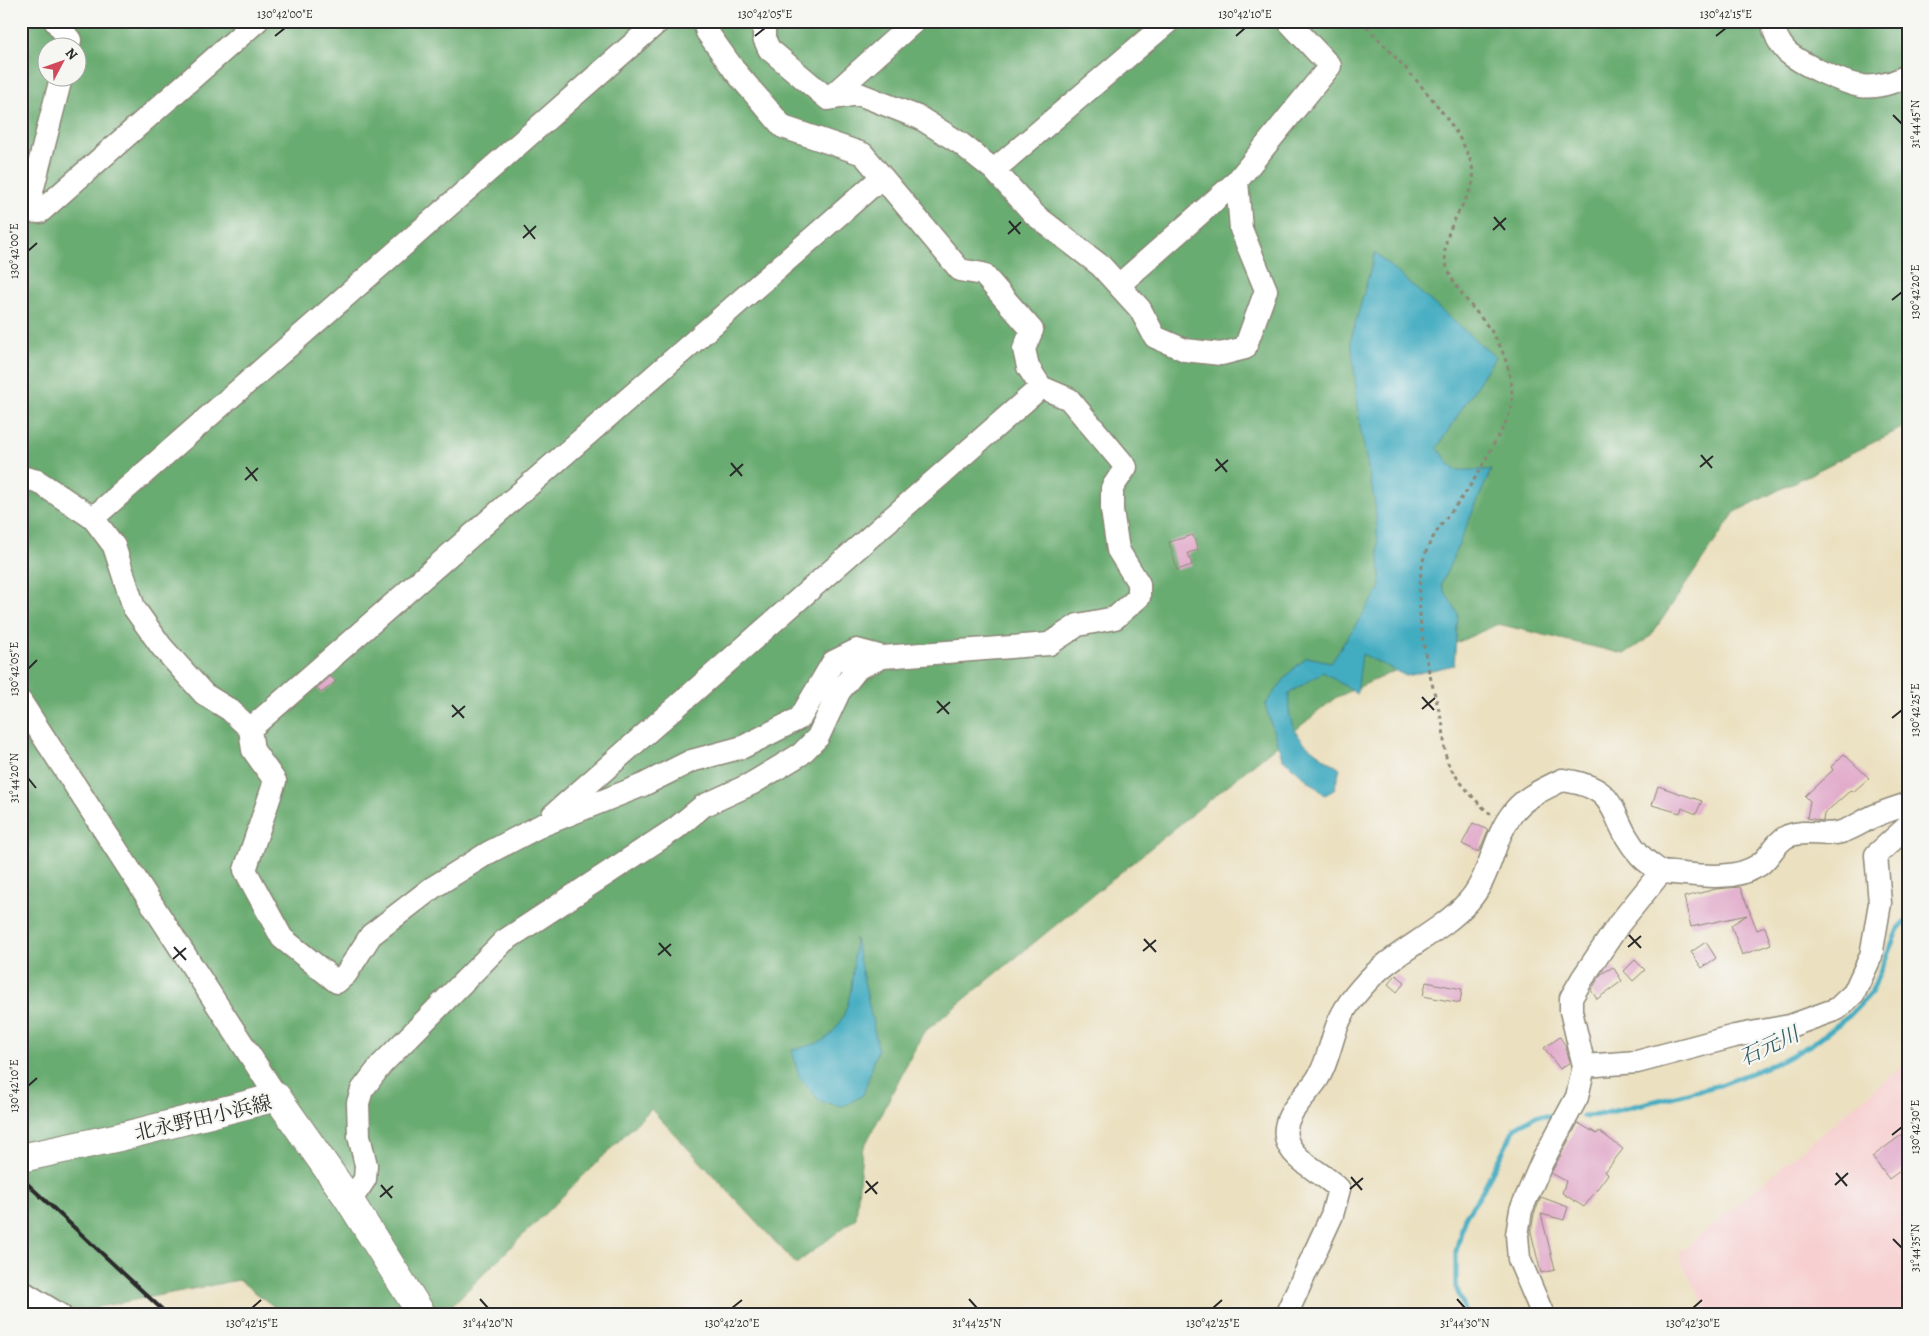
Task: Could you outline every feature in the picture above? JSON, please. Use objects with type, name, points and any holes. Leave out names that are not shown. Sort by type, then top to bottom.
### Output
[{"type":"main road","name":"北永野田小浜線","points":[[21,1158],[124,1136],[277,1097],[348,1198],[422,1315]]},
{"type":"street","points":[[55,21],[68,38]]},
{"type":"street","points":[[58,88],[24,213],[40,212],[257,21]]},
{"type":"street","points":[[93,518],[659,21]]},
{"type":"street","points":[[348,1198],[357,1191],[365,1179],[366,1165],[359,1136],[358,1103],[362,1090],[388,1058],[504,941],[675,829],[703,806],[752,784],[801,754],[818,737],[839,692],[858,668],[883,657],[1049,644],[1078,625],[1115,618],[1139,597],[1139,584],[1118,550],[1112,510],[1112,488],[1126,467],[1069,399],[1041,387],[1028,368],[1024,348],[1032,330],[983,274],[960,270],[881,178],[863,154],[783,127],[735,71],[707,32],[704,21]]},
{"type":"street","points":[[764,21],[764,38],[769,49],[828,99],[859,94],[920,118],[960,144],[994,170],[1035,215],[1101,266],[1140,309],[1155,337],[1186,350],[1220,354],[1245,348],[1266,290],[1242,229],[1237,181]]},
{"type":"street","points":[[828,99],[915,21]]},
{"type":"street","points":[[994,170],[1169,21]]},
{"type":"street","points":[[1119,285],[1237,181],[1330,66],[1288,21]]},
{"type":"street","points":[[1772,21],[1780,43],[1788,52],[1834,78],[1861,86],[1871,86],[1880,85],[1908,75]]},
{"type":"street","points":[[250,729],[881,178]]},
{"type":"street","points":[[540,826],[1041,387]]},
{"type":"street","points":[[21,477],[37,481],[93,518],[114,546],[134,608],[161,646],[204,694],[230,710],[250,729],[253,750],[275,781],[245,870],[282,938],[337,982],[346,974],[372,935],[432,888],[488,853],[540,826],[643,785],[691,761],[742,748],[800,718],[833,662],[857,650],[883,657]]},
{"type":"street","points":[[21,702],[277,1097]]},
{"type":"street","points":[[1286,1315],[1332,1215],[1339,1189],[1328,1178],[1292,1151],[1286,1136],[1287,1121],[1319,1076],[1342,1015],[1363,986],[1396,954],[1426,936],[1469,901],[1484,877],[1511,814],[1526,799],[1562,780],[1592,787],[1607,796],[1622,827],[1640,856],[1662,872],[1725,876],[1749,870],[1760,864],[1771,850],[1787,837],[1805,832],[1820,834],[1842,832],[1875,816],[1908,804]]},
{"type":"street","points":[[1584,1066],[1637,1062],[1735,1036],[1790,1026],[1837,1009],[1854,993],[1872,956],[1880,903],[1876,855],[1908,826]]},
{"type":"street","points":[[1543,1315],[1519,1259],[1518,1223],[1521,1210],[1542,1162],[1577,1097],[1584,1066],[1571,998],[1619,924],[1662,872]]},
{"type":"street","points":[[21,1291],[60,1315]]},
{"type":"path","points":[[1361,21],[1442,111],[1466,148],[1473,174],[1472,184],[1446,239],[1447,267],[1461,295],[1493,333],[1503,352],[1513,397],[1510,413],[1471,484],[1436,533],[1422,564],[1420,596],[1424,651],[1444,732],[1448,762],[1478,804],[1489,814],[1511,814]]},
{"type":"shaded area","points":[[1908,1061],[1908,1315],[1708,1315],[1678,1254]]},
{"type":"green space","points":[[21,21],[1908,21],[1908,425],[1735,512],[1650,637],[1624,654],[1498,624],[1335,698],[923,1033],[862,1151],[856,1218],[796,1264],[651,1109],[442,1315],[285,1315],[239,1280],[56,1315],[21,1315]]},
{"type":"water","points":[[1375,253],[1495,357],[1437,448],[1455,470],[1491,470],[1441,585],[1458,614],[1454,665],[1406,676],[1362,654],[1357,694],[1323,672],[1289,693],[1291,720],[1301,739],[1340,769],[1334,790],[1325,795],[1282,758],[1265,705],[1289,673],[1307,657],[1331,662],[1381,587],[1375,504],[1360,427],[1351,339]]},
{"type":"water","points":[[855,938],[878,1048],[863,1095],[844,1106],[821,1102],[799,1077],[792,1050],[822,1041],[835,1030],[842,1019],[850,993]]},
{"type":"building","points":[[1193,535],[1198,550],[1188,553],[1192,565],[1177,570],[1169,542]]},
{"type":"building","points":[[331,676],[336,682],[321,693],[317,688]]},
{"type":"building","points":[[1844,754],[1869,778],[1853,792],[1851,790],[1824,814],[1823,821],[1807,818],[1810,801],[1805,796],[1833,770],[1831,767]]},
{"type":"building","points":[[1658,786],[1702,801],[1696,814],[1682,808],[1680,813],[1652,805]]},
{"type":"building","points":[[1473,823],[1488,830],[1479,852],[1462,844]]},
{"type":"building","points":[[1740,887],[1757,930],[1765,927],[1771,944],[1742,955],[1731,925],[1747,915],[1691,927],[1684,897],[1716,889]]},
{"type":"building","points":[[1706,942],[1716,958],[1702,968],[1691,952]]},
{"type":"building","points":[[1635,960],[1645,970],[1633,981],[1624,971]]},
{"type":"building","points":[[1613,967],[1622,981],[1597,999],[1591,990],[1601,974]]},
{"type":"building","points":[[1396,975],[1405,982],[1397,992],[1388,984]]},
{"type":"building","points":[[1426,982],[1462,989],[1460,1003],[1423,996]]},
{"type":"building","points":[[1560,1037],[1565,1045],[1570,1062],[1560,1069],[1544,1048]]},
{"type":"building","points":[[1578,1123],[1597,1134],[1599,1131],[1623,1149],[1605,1172],[1608,1174],[1584,1207],[1562,1193],[1566,1181],[1551,1173]]},
{"type":"building","points":[[1908,1130],[1908,1165],[1889,1179],[1872,1157]]},
{"type":"building","points":[[1541,1197],[1568,1207],[1564,1220],[1541,1214],[1555,1270],[1541,1273],[1531,1232],[1534,1214]]},
{"type":"waterway","name":"石元川","points":[[1583,1116],[1598,1115],[1720,1085],[1781,1061],[1812,1044],[1849,1016],[1871,993],[1898,929],[1908,919]]},
{"type":"waterway","name":"石元川","points":[[1467,1315],[1456,1287],[1456,1251],[1465,1217],[1479,1197],[1515,1128],[1535,1116],[1551,1116]]},
{"type":"railway","points":[[21,1178],[168,1315]]}]
